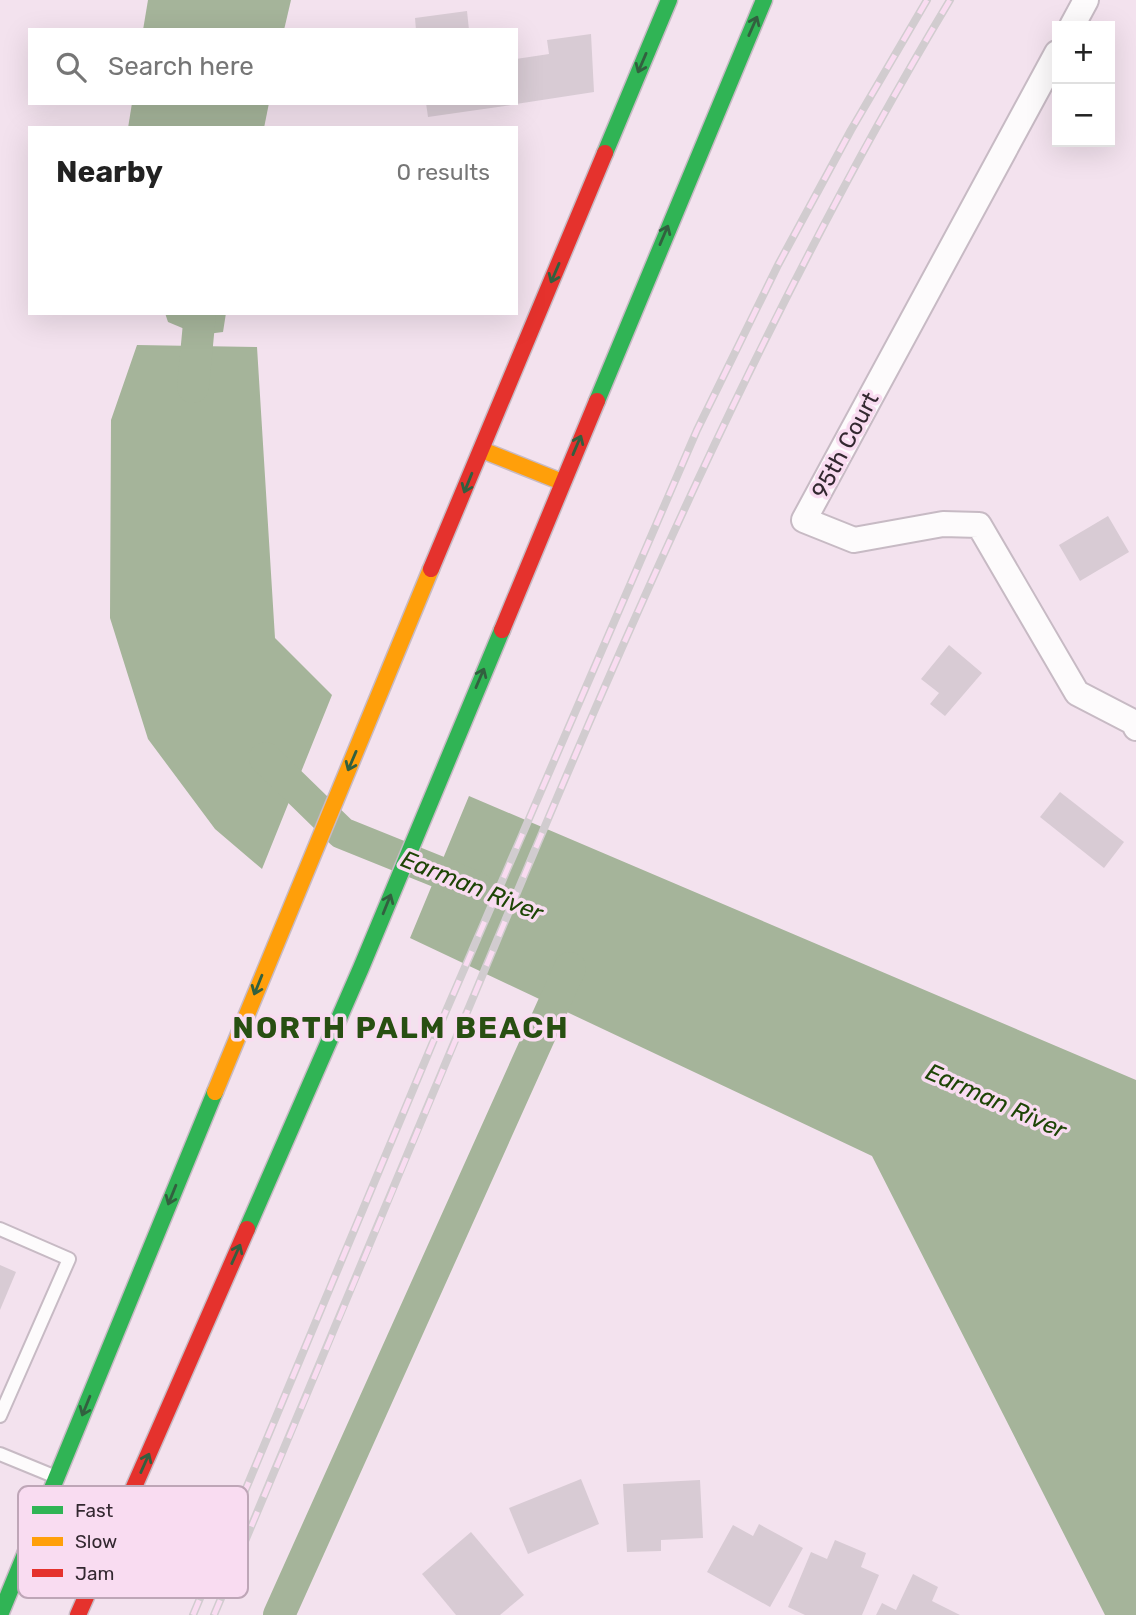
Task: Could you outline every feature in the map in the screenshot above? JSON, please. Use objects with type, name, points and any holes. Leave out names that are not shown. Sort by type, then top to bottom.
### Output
[{"type":"main road","points":[[53,1486],[284,922],[669,0]]},
{"type":"main road","points":[[134,1486],[360,968],[764,0]]},
{"type":"main road","points":[[482,450],[562,482]]},
{"type":"main road","points":[[0,1615],[18,1571]]},
{"type":"main road","points":[[78,1615],[85,1598]]},
{"type":"street","points":[[1075,21],[1086,0]]},
{"type":"street","name":"95th Court","points":[[1052,62],[804,520],[853,540],[943,524],[979,525],[1077,693],[1133,722],[1136,728]]},
{"type":"lane","points":[[0,1229],[69,1259],[0,1416]]},
{"type":"lane","points":[[0,1454],[57,1477]]},
{"type":"water","points":[[148,0],[291,0],[284,28],[143,28]]},
{"type":"water","points":[[132,105],[269,105],[264,126],[128,126]]},
{"type":"water","points":[[166,315],[226,315],[223,332],[199,335],[168,322]]},
{"type":"water","points":[[137,345],[257,347],[275,638],[332,695],[262,869],[215,829],[148,739],[110,618],[111,420]]},
{"type":"water","points":[[469,796],[1136,1080],[1136,1615],[1105,1615],[872,1156],[410,938]]},
{"type":"building","points":[[467,11],[469,28],[416,28],[415,18]]},
{"type":"building","points":[[591,34],[594,92],[518,104],[518,59],[549,54],[547,40]]},
{"type":"building","points":[[426,105],[511,105],[428,117]]},
{"type":"building","points":[[1108,516],[1129,552],[1080,581],[1059,545]]},
{"type":"building","points":[[949,645],[982,673],[945,716],[930,704],[939,693],[921,679]]},
{"type":"building","points":[[1060,792],[1124,842],[1104,868],[1040,817]]},
{"type":"building","points":[[0,1265],[16,1272],[0,1310]]},
{"type":"building","points":[[581,1479],[599,1524],[528,1554],[509,1508]]},
{"type":"building","points":[[700,1480],[703,1538],[661,1540],[661,1551],[627,1552],[623,1484]]},
{"type":"building","points":[[759,1524],[803,1548],[770,1607],[707,1572],[733,1525],[753,1536]]},
{"type":"building","points":[[471,1532],[524,1595],[500,1615],[456,1615],[422,1574]]},
{"type":"building","points":[[835,1540],[866,1553],[861,1567],[879,1575],[862,1615],[805,1615],[788,1607],[811,1552],[827,1559]]},
{"type":"building","points":[[913,1574],[938,1587],[932,1601],[960,1615],[876,1615],[882,1603],[896,1610]]},
{"type":"waterway","name":"Earman River","points":[[193,387],[200,315]]},
{"type":"waterway","name":"Earman River","points":[[265,758],[342,833],[476,887]]},
{"type":"waterway","points":[[279,1615],[570,968]]},
{"type":"railway","points":[[247,1486],[446,1011],[697,430],[778,265],[851,130],[927,0]]},
{"type":"railway","points":[[248,1534],[586,730],[697,482],[817,238],[950,0]]},
{"type":"railway","points":[[193,1615],[200,1598]]},
{"type":"railway","points":[[214,1615],[221,1598]]},
{"type":"traffic: fast","points":[[605,153],[669,0]]},
{"type":"traffic: fast","points":[[597,401],[764,0]]},
{"type":"traffic: fast","points":[[247,1229],[361,968],[502,630]]},
{"type":"traffic: fast","points":[[53,1486],[215,1092]]},
{"type":"traffic: fast","points":[[0,1615],[18,1571]]},
{"type":"traffic: slow","points":[[482,450],[562,482]]},
{"type":"traffic: slow","points":[[215,1092],[431,569]]},
{"type":"traffic: jam","points":[[431,569],[605,153]]},
{"type":"traffic: jam","points":[[502,630],[597,401]]},
{"type":"traffic: jam","points":[[134,1486],[247,1229]]},
{"type":"traffic: jam","points":[[78,1615],[85,1598]]},
{"type":"district","name":"NORTH PALM BEACH","points":[[401,1028]]}]
